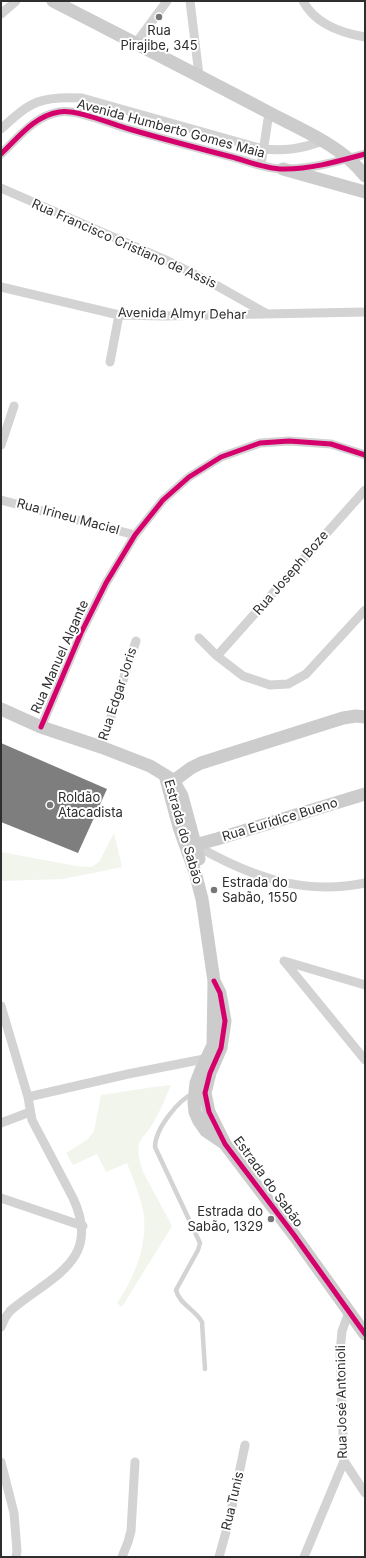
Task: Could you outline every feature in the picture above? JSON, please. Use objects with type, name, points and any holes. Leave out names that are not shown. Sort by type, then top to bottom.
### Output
[{"type":"street","points":[[1,14],[16,1]]},
{"type":"street","points":[[53,1],[199,75],[322,141],[350,158],[365,176]]},
{"type":"street","points":[[136,44],[167,1]]},
{"type":"street","points":[[190,1],[199,75]]},
{"type":"street","points":[[303,1],[312,14],[328,26],[349,34],[365,37]]},
{"type":"street","name":"Avenida Humberto Gomes Maia","points":[[1,129],[16,115],[34,103],[43,99],[60,97],[82,98],[264,149],[282,150],[299,148],[322,141]]},
{"type":"street","name":"Avenida Humberto Gomes Maia","points":[[1,154],[33,123],[46,115],[59,112],[73,112],[139,132],[261,165],[283,169],[309,168],[365,154]]},
{"type":"street","name":"Avenida Humberto Gomes Maia","points":[[261,165],[269,113]]},
{"type":"street","points":[[283,169],[365,192]]},
{"type":"street","name":"Rua Francisco Cristiano de Assis","points":[[1,188],[166,260],[214,284],[268,314]]},
{"type":"street","name":"Avenida Almyr Dehar","points":[[1,287],[119,315],[164,316],[365,312]]},
{"type":"street","points":[[110,362],[119,315]]},
{"type":"street","points":[[1,445],[14,406]]},
{"type":"street","name":"Rua Manuel Algante","points":[[41,727],[81,633],[106,583],[135,535],[163,500],[189,478],[221,457],[260,443],[289,441],[331,444],[365,455]]},
{"type":"street","name":"Rua Joseph Boze","points":[[217,656],[365,490]]},
{"type":"street","name":"Rua Irineu Maciel","points":[[1,500],[135,535]]},
{"type":"street","points":[[199,638],[217,656],[244,676],[270,685],[288,684],[306,674],[365,610]]},
{"type":"street","name":"Rua Edgar Joris","points":[[101,747],[136,641]]},
{"type":"street","points":[[1,709],[41,727],[101,747],[150,766],[169,780],[201,763],[343,718],[356,716],[365,717]]},
{"type":"street","name":"Estrada do Sabão","points":[[169,780],[180,827],[202,899],[214,981],[213,1045],[205,1060],[196,1084],[195,1112],[199,1122],[206,1131],[225,1144]]},
{"type":"street","name":"Estrada do Sabão","points":[[169,780],[182,796],[203,881],[204,892],[202,899]]},
{"type":"street","name":"Rua Eurídice Bueno","points":[[195,845],[365,794]]},
{"type":"street","points":[[180,827],[190,842],[219,859],[258,875],[286,884],[319,888],[341,887],[365,883]]},
{"type":"street","points":[[365,985],[284,961],[365,1060]]},
{"type":"street","name":"Estrada do Sabão","points":[[214,981],[220,993],[225,1020],[222,1048],[210,1073],[205,1093],[209,1112],[225,1144],[294,1235],[365,1334]]},
{"type":"street","points":[[1,1006],[3,1020],[28,1097],[30,1112],[35,1127],[76,1204],[83,1226],[78,1251],[70,1264],[60,1274],[10,1311],[1,1327]]},
{"type":"street","points":[[28,1097],[168,1066],[205,1060],[219,1053]]},
{"type":"street","points":[[1,1123],[30,1112]]},
{"type":"street","points":[[1,1198],[83,1226]]},
{"type":"street","name":"Rua José Antonioli","points":[[304,1557],[344,1461],[340,1352],[342,1331],[349,1312]]},
{"type":"street","name":"Rua Tunis","points":[[219,1557],[229,1521],[245,1445]]},
{"type":"street","points":[[344,1461],[365,1493]]},
{"type":"street","points":[[1,1462],[14,1513],[18,1551],[16,1557]]},
{"type":"street","points":[[122,1557],[128,1542],[130,1531],[135,1462]]},
{"type":"lane","points":[[195,1092],[187,1096],[169,1115],[158,1133],[155,1147],[200,1243],[198,1250],[176,1290],[179,1298],[199,1316],[202,1322],[205,1369]]},
{"type":"shaded area","points":[[114,833],[122,867],[63,879],[1,881],[1,852],[76,866],[91,867],[99,862]]},
{"type":"shaded area","points":[[171,1085],[155,1120],[140,1140],[138,1151],[143,1172],[172,1226],[122,1307],[117,1303],[134,1273],[143,1239],[144,1216],[137,1189],[127,1163],[106,1172],[97,1154],[73,1165],[66,1153],[88,1139],[94,1131],[101,1095]]},
{"type":"building","name":"Roldão Atacadista","points":[[1,743],[107,789],[78,853],[1,822]]},
{"type":"cycle path","points":[[1,154],[27,128],[42,118],[59,112],[84,115],[142,133],[258,165],[279,169],[305,168],[365,154]]},
{"type":"cycle path","points":[[41,727],[81,633],[106,583],[135,535],[163,500],[189,477],[221,457],[260,443],[289,441],[331,444],[365,455]]},
{"type":"cycle path","points":[[214,981],[220,993],[225,1021],[221,1048],[210,1073],[205,1093],[209,1112],[225,1144],[294,1235],[365,1334]]},
{"type":"place","name":"Rua Pirajibe, 345","points":[[159,17]]},
{"type":"place","name":"Roldão Atacadista","points":[[50,805]]},
{"type":"place","name":"Estrada do Sabão, 1550","points":[[214,890]]},
{"type":"place","name":"Estrada do Sabão, 1329","points":[[271,1219]]}]
